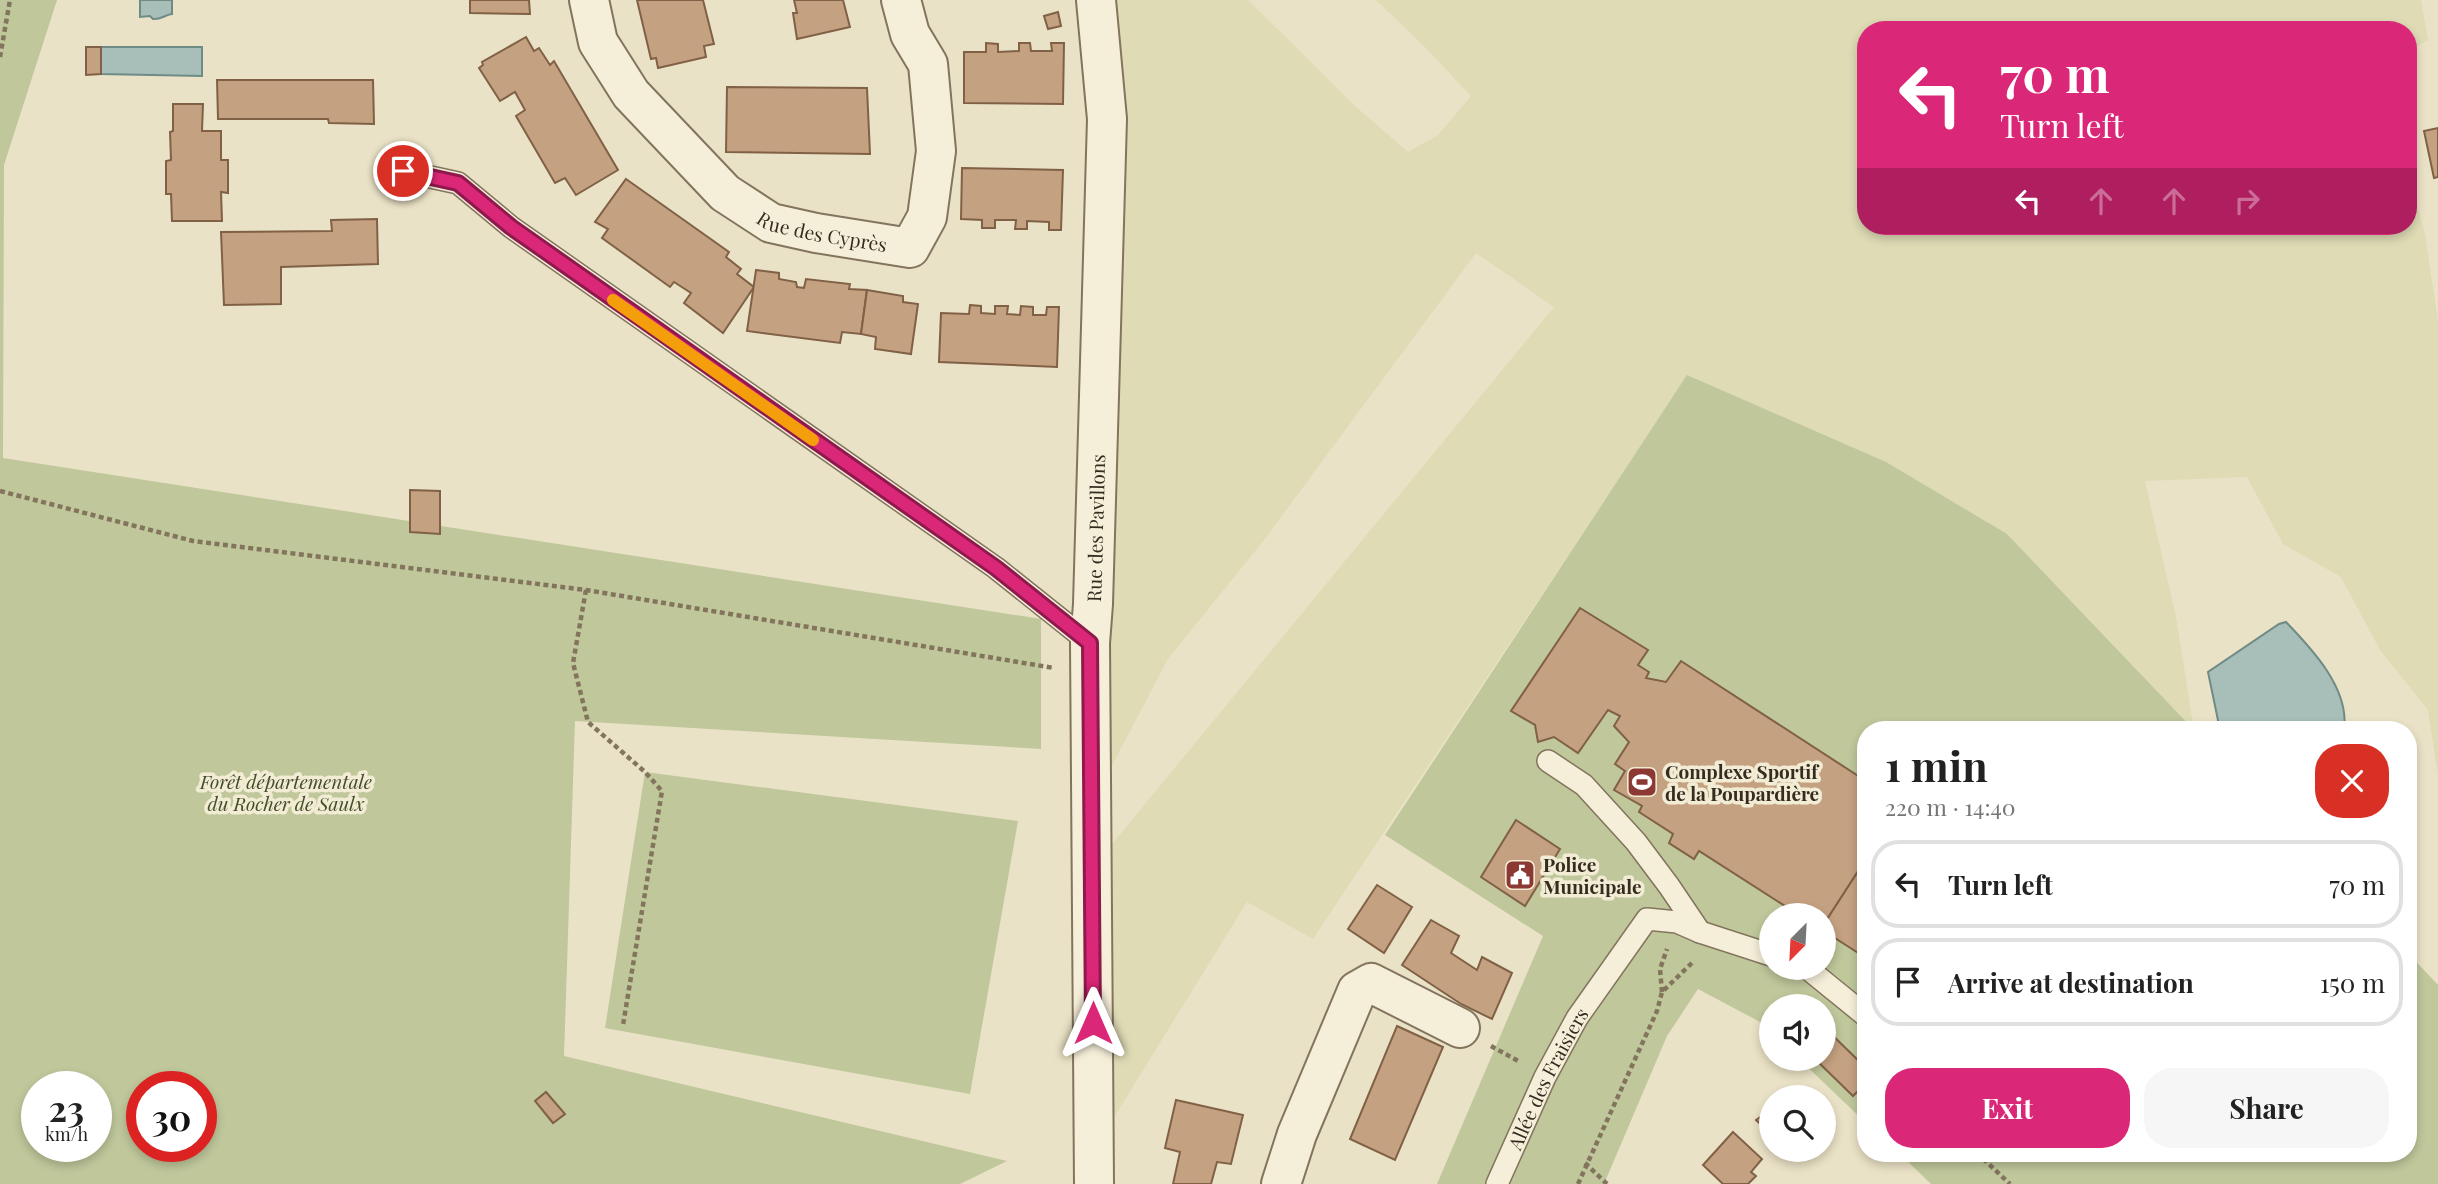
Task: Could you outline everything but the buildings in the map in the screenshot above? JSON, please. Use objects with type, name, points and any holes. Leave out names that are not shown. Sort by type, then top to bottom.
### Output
[{"type":"street","name":"Rue des Cyprès","points":[[589,0],[598,42],[631,94],[725,193],[771,223],[911,248],[927,217],[936,151],[928,64],[910,34],[901,0]]},
{"type":"street","name":"Rue des Pavillons","points":[[1094,1184],[1090,658],[1107,119],[1096,0]]},
{"type":"street","points":[[1281,1184],[1297,1134],[1357,991],[1371,983],[1461,1028]]},
{"type":"lane","points":[[403,171],[458,183],[522,235],[996,568],[1090,658]]},
{"type":"lane","points":[[1548,761],[1584,785],[1636,842],[1709,935]]},
{"type":"lane","name":"Allée des Fraisiers","points":[[1497,1184],[1545,1077],[1577,1018],[1647,919],[1677,922]]},
{"type":"lane","points":[[1677,922],[1759,951]]},
{"type":"lane","points":[[1822,980],[1857,1009]]},
{"type":"path","points":[[0,57],[10,0]]},
{"type":"path","points":[[0,491],[193,541],[586,590],[1090,658]]},
{"type":"path","points":[[586,590],[573,663],[588,722],[645,772],[662,791],[623,1025]]},
{"type":"path","points":[[1578,1184],[1585,1163],[1657,1011],[1662,992],[1660,969],[1677,922]]},
{"type":"path","points":[[1662,992],[1709,935]]},
{"type":"path","points":[[1461,1028],[1545,1077]]},
{"type":"path","points":[[1987,1162],[2010,1184]]},
{"type":"path","points":[[1585,1163],[1607,1184]]},
{"type":"shaded area","points":[[1104,0],[1248,0],[1355,106],[1408,152],[1438,135],[1471,96],[1376,0],[2421,0],[2428,40],[2417,47],[2417,21],[1857,21],[1857,235],[2417,235],[2417,204],[2425,234],[2438,322],[2438,776],[2428,710],[2380,650],[2341,577],[2283,544],[2247,477],[2145,481],[2176,617],[2193,721],[2185,721],[2007,534],[1688,375],[1313,939],[1247,902],[1108,1127],[1108,849],[1554,307],[1476,253],[1264,540],[1168,659],[1099,790]]},
{"type":"green space","name":"Forêt départementale du Rocher de Saulx","points":[[0,0],[57,0],[4,165],[3,458],[1041,619],[1041,749],[575,721],[564,1056],[1007,1161],[960,1184],[0,1184]]},
{"type":"green space","name":"Complexe Sportif de la Poupardière","points":[[1687,375],[1886,462],[2007,534],[2185,721],[1857,721],[1857,1114],[1836,1094],[1836,1085],[1826,1085],[1812,1071],[1836,1071],[1836,994],[1759,994],[1759,1021],[1698,989],[1667,1036],[1604,1184],[1437,1184],[1543,936],[1385,835]]},
{"type":"green space","points":[[645,772],[1018,821],[970,1094],[605,1028]]},
{"type":"green space","points":[[2417,963],[2438,985],[2438,1184],[1931,1184],[1908,1162],[2417,1162]]},
{"type":"water","points":[[140,0],[172,0],[172,14],[156,19],[150,16],[140,17]]},
{"type":"water","points":[[101,47],[202,47],[202,76],[101,74]]},
{"type":"water","points":[[2286,622],[2327,671],[2341,700],[2344,721],[2218,721],[2208,672]]},
{"type":"slow traffic","points":[[613,300],[813,440]]},
{"type":"place","name":"Complexe Sportif de la Poupardière","points":[[1642,782]]},
{"type":"place","name":"Police Municipale","points":[[1520,875]]},
{"type":"route","points":[[403,171],[458,183],[511,227],[996,568],[1090,643],[1093,1023]]}]
